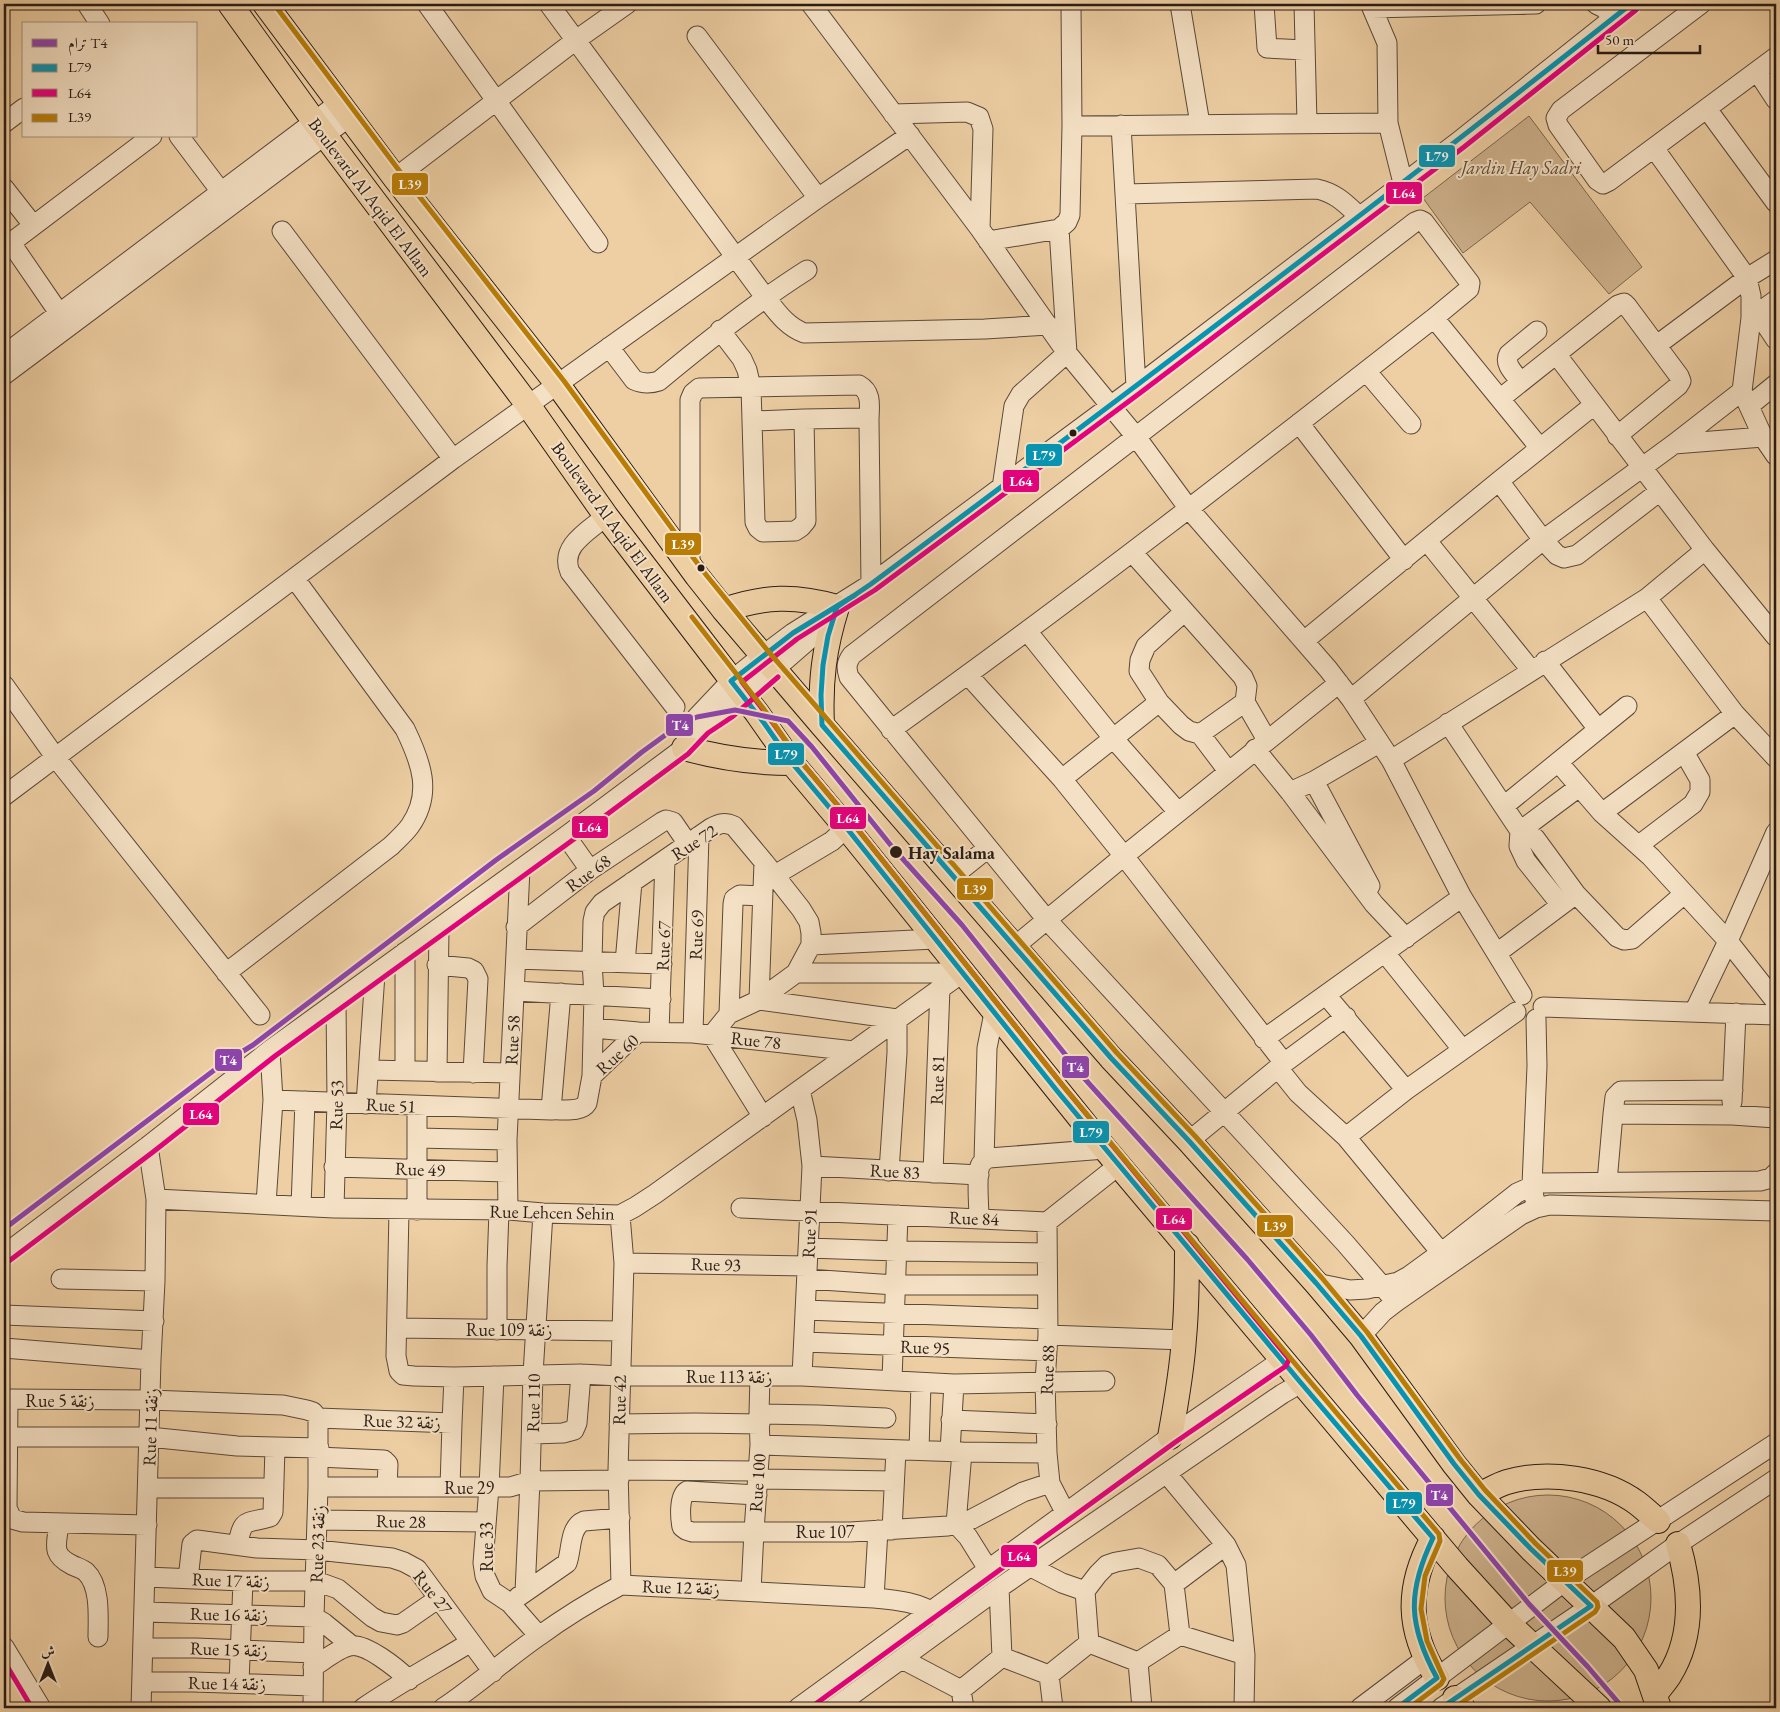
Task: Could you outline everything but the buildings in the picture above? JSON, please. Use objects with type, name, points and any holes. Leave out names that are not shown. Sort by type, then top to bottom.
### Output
[{"type":"main road","name":"Boulevard Al Aqid El Allam","points":[[230,4],[319,128],[528,405],[606,516],[757,714],[792,763],[1112,1157],[1470,1582],[1509,1624],[1599,1708]]},
{"type":"main road","name":"Boulevard Al Aqid El Allam","points":[[265,4],[395,178],[558,385],[724,610],[1111,1058],[1189,1141],[1316,1283],[1361,1336],[1454,1464],[1479,1495],[1524,1543],[1624,1638],[1646,1670],[1657,1701]]},
{"type":"main road","points":[[724,610],[753,601],[791,598],[837,607],[828,636],[823,665],[820,695],[822,725]]},
{"type":"main road","points":[[684,748],[719,757],[748,761],[792,763]]},
{"type":"main road","points":[[1170,1438],[1184,1340],[1187,1295],[1187,1245]]},
{"type":"main road","points":[[1479,1495],[1506,1483],[1528,1477],[1550,1476],[1571,1478],[1615,1490],[1637,1503],[1658,1521]]},
{"type":"main road","points":[[1431,1668],[1419,1642],[1415,1624],[1414,1597],[1418,1571],[1424,1554],[1433,1538]]},
{"type":"main road","points":[[1657,1701],[1679,1655],[1686,1634],[1689,1612],[1689,1590],[1678,1544]]},
{"type":"street","points":[[87,4],[99,22]]},
{"type":"street","points":[[426,4],[598,243]]},
{"type":"street","points":[[549,4],[765,297],[784,322],[794,329],[804,333],[985,329],[1048,325]]},
{"type":"street","points":[[395,178],[576,40],[627,4]]},
{"type":"street","points":[[811,4],[984,235],[1067,353],[1136,438],[1189,509],[1352,699],[1391,760],[1462,897],[1497,953],[1519,1003]]},
{"type":"street","points":[[984,235],[1059,229],[1067,222],[1070,215],[1072,126],[1071,4]]},
{"type":"street","points":[[1180,4],[1200,124]]},
{"type":"street","points":[[1264,4],[1267,48],[1304,50]]},
{"type":"street","points":[[1304,4],[1307,123]]},
{"type":"street","points":[[1402,183],[1388,123],[1387,42],[1372,6],[1536,4]]},
{"type":"street","points":[[1596,4],[1604,8],[1613,18]]},
{"type":"street","points":[[4,1255],[148,1146],[270,1050],[566,836],[684,748],[737,689],[768,663],[793,633],[871,584],[1002,488],[1466,135],[1631,4]]},
{"type":"street","points":[[1702,4],[1562,110],[1556,118],[1558,125],[1597,180],[1603,184],[1609,181],[1776,57]]},
{"type":"street","points":[[697,36],[818,198]]},
{"type":"street","points":[[1757,71],[1776,100]]},
{"type":"street","points":[[1706,109],[1774,194]]},
{"type":"street","points":[[4,123],[22,110]]},
{"type":"street","points":[[4,375],[226,198],[344,110]]},
{"type":"street","points":[[893,114],[967,112],[979,117],[984,129],[984,235]]},
{"type":"street","points":[[1072,126],[1388,123]]},
{"type":"street","points":[[1121,125],[1136,387]]},
{"type":"street","points":[[4,796],[295,579],[453,458],[818,198],[910,135]]},
{"type":"street","points":[[59,313],[7,245],[149,138]]},
{"type":"street","points":[[181,138],[226,198]]},
{"type":"street","points":[[1654,148],[1747,278],[1755,315],[1745,398],[1763,437],[1776,456]]},
{"type":"street","points":[[4,188],[33,225]]},
{"type":"street","points":[[1125,194],[1316,189],[1329,192],[1341,199],[1360,216]]},
{"type":"street","points":[[4,355],[59,313],[226,198]]},
{"type":"street","points":[[891,730],[968,675],[1189,509],[1469,289],[1470,286],[1424,222],[1420,220],[1415,222],[852,655],[847,661],[846,668],[849,677],[891,730],[1047,920],[1384,1286],[1396,1302]]},
{"type":"street","points":[[1059,229],[1067,353]]},
{"type":"street","points":[[282,231],[453,458]]},
{"type":"street","points":[[1657,345],[1747,278],[1776,260]]},
{"type":"street","points":[[609,347],[634,380],[640,383],[651,384],[659,380],[720,330],[765,297],[808,270]]},
{"type":"street","points":[[1755,315],[1776,300]]},
{"type":"street","points":[[1501,398],[1618,305],[1624,303],[1657,345],[1681,381],[1678,386],[1617,436]]},
{"type":"street","points":[[1755,315],[1776,340]]},
{"type":"street","points":[[1434,318],[1540,448]]},
{"type":"street","points":[[720,330],[742,359],[751,387],[755,522],[763,532],[794,531],[806,521],[804,419]]},
{"type":"street","points":[[1521,382],[1507,364],[1506,359],[1509,354],[1537,331]]},
{"type":"street","points":[[1002,488],[1014,406],[1021,394],[1067,353]]},
{"type":"street","points":[[1556,354],[1705,550],[1776,637]]},
{"type":"street","points":[[1366,371],[1411,424]]},
{"type":"street","points":[[1352,699],[1543,540],[1674,444],[1745,398],[1776,384]]},
{"type":"street","points":[[690,566],[690,400],[693,393],[699,388],[859,385],[865,389],[869,396],[871,584]]},
{"type":"street","points":[[1304,641],[1594,405]]},
{"type":"street","points":[[753,421],[863,418],[869,421]]},
{"type":"street","points":[[1299,423],[1404,560]]},
{"type":"street","points":[[1674,444],[1763,437]]},
{"type":"street","points":[[1499,481],[1543,540],[1557,555],[1564,558],[1577,555],[1660,491]]},
{"type":"street","points":[[606,516],[570,547],[567,564],[570,572],[674,707]]},
{"type":"street","points":[[1427,541],[1473,598],[1598,729]]},
{"type":"street","points":[[1391,760],[1647,598],[1705,550]]},
{"type":"street","points":[[1132,552],[1243,677],[1247,686],[1245,702],[1261,745],[1290,792],[1374,904],[1406,938]]},
{"type":"street","points":[[226,972],[391,846],[410,826],[419,808],[423,793],[422,773],[415,750],[405,729],[295,579]]},
{"type":"street","points":[[1647,598],[1735,714],[1776,758]]},
{"type":"street","points":[[1184,612],[1146,646],[1140,660],[1139,671],[1159,702],[1181,725],[1189,731],[1200,734],[1228,771]]},
{"type":"street","points":[[1027,631],[1113,738],[1178,812]]},
{"type":"street","points":[[968,675],[1062,780],[1124,856],[1264,1039],[1298,1093],[1346,1137],[1446,1258]]},
{"type":"street","points":[[1014,947],[1228,771],[1339,683]]},
{"type":"street","points":[[4,685],[56,758],[260,1015]]},
{"type":"street","points":[[1062,780],[1159,702]]},
{"type":"street","points":[[1200,734],[1245,702]]},
{"type":"street","points":[[1504,806],[1627,706]]},
{"type":"street","points":[[1602,813],[1735,714]]},
{"type":"street","points":[[1448,724],[1520,831],[1535,838],[1576,894],[1617,937],[1624,940],[1632,939],[1684,894]]},
{"type":"street","points":[[1290,792],[1314,781],[1379,743]]},
{"type":"street","points":[[1638,846],[1693,804],[1700,792],[1700,780],[1684,752]]},
{"type":"street","points":[[1558,762],[1602,813],[1651,857],[1774,993]]},
{"type":"street","points":[[1314,781],[1366,876],[1371,888],[1374,904]]},
{"type":"street","points":[[1560,905],[1522,855],[1519,846],[1520,831],[1579,787]]},
{"type":"street","name":"Rue 68","points":[[516,927],[590,870],[666,820],[673,822],[693,840]]},
{"type":"street","name":"Rue 72","points":[[592,962],[593,921],[595,912],[602,903],[711,828],[727,823],[734,826],[769,868]]},
{"type":"street","points":[[769,868],[832,841],[846,828]]},
{"type":"street","points":[[1694,1012],[1728,941],[1776,832]]},
{"type":"street","points":[[566,836],[590,870]]},
{"type":"street","name":"Rue 69","points":[[693,840],[693,1033]]},
{"type":"street","points":[[952,876],[988,848]]},
{"type":"street","name":"Rue 67","points":[[659,1032],[665,860]]},
{"type":"street","points":[[759,1000],[762,896],[769,868]]},
{"type":"street","points":[[763,1117],[712,1035],[729,1014],[759,1000],[796,973],[811,945],[812,933],[809,922],[769,868]]},
{"type":"street","name":"Rue 58","points":[[497,1330],[497,1266],[507,1172],[516,927],[520,869]]},
{"type":"street","points":[[625,963],[632,882]]},
{"type":"street","points":[[1497,953],[1576,894]]},
{"type":"street","points":[[729,1014],[734,899],[740,895],[762,896]]},
{"type":"street","points":[[1264,1039],[1462,897]]},
{"type":"street","points":[[437,1072],[438,928]]},
{"type":"street","points":[[811,945],[935,939]]},
{"type":"street","points":[[405,952],[405,1070]]},
{"type":"street","points":[[1385,952],[1462,1049]]},
{"type":"street","points":[[516,959],[662,964]]},
{"type":"street","points":[[592,962],[594,995],[592,1076]]},
{"type":"street","points":[[437,966],[468,968],[474,971],[478,979],[474,1073]]},
{"type":"street","points":[[796,973],[962,972]]},
{"type":"street","name":"Rue Lehcen Sehin","points":[[156,1199],[334,1208],[620,1215],[635,1208],[655,1194],[962,972]]},
{"type":"street","name":"Rue 53","points":[[366,1104],[375,974]]},
{"type":"street","name":"Rue 81","points":[[933,1173],[940,988]]},
{"type":"street","points":[[515,991],[661,999]]},
{"type":"street","points":[[551,1110],[561,993]]},
{"type":"street","points":[[1346,1137],[1462,1049],[1519,1003],[1527,993],[1536,995],[1540,998],[1540,1013],[1532,1185],[1536,1208]]},
{"type":"street","points":[[1326,995],[1406,1090]]},
{"type":"street","points":[[759,1000],[897,1019],[897,1053],[889,1171]]},
{"type":"street","name":"Rue 53","points":[[334,1208],[337,1101],[336,1002]]},
{"type":"street","points":[[1540,1013],[1694,1012],[1776,1016]]},
{"type":"street","points":[[979,1218],[984,1165],[987,1048],[994,1013]]},
{"type":"street","points":[[1732,1115],[1736,1013]]},
{"type":"street","points":[[1189,1141],[1281,1066],[1346,1017]]},
{"type":"street","points":[[593,1028],[638,1032]]},
{"type":"street","name":"Rue 60","points":[[509,1109],[551,1110],[580,1109],[585,1107],[592,1076],[638,1032],[659,1032]]},
{"type":"street","name":"Rue 78","points":[[659,1032],[693,1033],[854,1050]]},
{"type":"street","points":[[266,1204],[273,1100],[270,1050]]},
{"type":"street","points":[[369,1070],[510,1073]]},
{"type":"street","name":"Rue 91","points":[[800,1090],[812,1166],[802,1376]]},
{"type":"street","points":[[1607,1182],[1615,1097],[1622,1091],[1733,1090]]},
{"type":"street","name":"Rue 51","points":[[273,1100],[509,1109]]},
{"type":"street","points":[[301,1206],[305,1101]]},
{"type":"street","points":[[397,1328],[408,1210],[417,1169],[418,1106]]},
{"type":"street","points":[[1613,1114],[1732,1115],[1776,1118]]},
{"type":"street","points":[[417,1138],[507,1140]]},
{"type":"street","name":"Rue 11 زنقة","points":[[142,1708],[156,1199],[148,1146]]},
{"type":"street","points":[[1047,1222],[1112,1157]]},
{"type":"street","name":"Rue 83","points":[[812,1166],[933,1173],[984,1165],[1112,1157]]},
{"type":"street","name":"Rue 49","points":[[334,1167],[507,1172]]},
{"type":"street","points":[[1361,1336],[1383,1312],[1446,1258],[1517,1192],[1532,1185],[1547,1182],[1760,1181],[1771,1178],[1776,1173]]},
{"type":"street","points":[[1316,1283],[1350,1290],[1384,1286],[1398,1282],[1446,1258],[1521,1214],[1536,1208],[1550,1206],[1776,1211]]},
{"type":"street","name":"Rue 84","points":[[741,1208],[1047,1222]]},
{"type":"street","name":"Rue 110","points":[[517,1598],[530,1481],[533,1374],[543,1213]]},
{"type":"street","name":"Rue 42","points":[[620,1215],[624,1263],[618,1475],[621,1585]]},
{"type":"street","points":[[892,1380],[898,1215]]},
{"type":"street","name":"Rue 88","points":[[1047,1222],[1048,1285],[1045,1382],[1047,1453],[1050,1483],[1066,1514]]},
{"type":"street","points":[[807,1264],[896,1251],[1047,1253]]},
{"type":"street","name":"Rue 93","points":[[624,1263],[807,1264]]},
{"type":"street","points":[[807,1264],[895,1285],[1048,1285]]},
{"type":"street","points":[[61,1279],[155,1281]]},
{"type":"street","points":[[805,1310],[894,1314],[1047,1335],[1184,1340]]},
{"type":"street","points":[[4,1315],[154,1321]]},
{"type":"street","name":"Rue 109 زنقة","points":[[397,1328],[621,1331]]},
{"type":"street","name":"Rue 113 زنقة","points":[[397,1328],[396,1356],[399,1371],[403,1375],[414,1376],[454,1377],[533,1374],[802,1376],[954,1384],[1105,1380]]},
{"type":"street","name":"Rue 95","points":[[804,1342],[893,1345],[1047,1335]]},
{"type":"street","points":[[4,1348],[151,1360]]},
{"type":"street","points":[[798,1708],[930,1610],[1282,1360]]},
{"type":"street","points":[[532,1434],[562,1433],[574,1430],[577,1423],[581,1374]]},
{"type":"street","name":"Rue 33","points":[[494,1376],[489,1487],[483,1563],[485,1576],[492,1591],[517,1598],[539,1636]]},
{"type":"street","name":"Rue 100","points":[[752,1591],[760,1445],[760,1376]]},
{"type":"street","points":[[452,1423],[454,1377]]},
{"type":"street","points":[[918,1450],[921,1383]]},
{"type":"street","points":[[834,1708],[852,1702],[902,1659],[999,1588],[1282,1394],[1301,1383]]},
{"type":"street","points":[[954,1384],[951,1420],[956,1451],[956,1524],[968,1537],[988,1569]]},
{"type":"street","name":"Rue 5 زنقة","points":[[59,1522],[17,1521],[9,1516],[7,1508],[5,1437],[6,1399],[150,1400],[283,1405],[313,1412],[318,1418]]},
{"type":"street","points":[[619,1424],[695,1423],[818,1415],[886,1418]]},
{"type":"street","name":"Rue 32 زنقة","points":[[318,1418],[452,1423],[450,1487]]},
{"type":"street","name":"Rue 23 زنقة","points":[[313,1708],[318,1418]]},
{"type":"street","points":[[951,1420],[1046,1424]]},
{"type":"street","points":[[5,1437],[171,1439],[384,1460],[388,1464],[387,1487]]},
{"type":"street","points":[[1360,1708],[1509,1624],[1566,1581],[1776,1443]]},
{"type":"street","points":[[760,1445],[1047,1453]]},
{"type":"street","points":[[238,1545],[240,1530],[244,1525],[272,1515],[275,1448]]},
{"type":"street","points":[[874,1598],[894,1481],[896,1450]]},
{"type":"street","points":[[721,1470],[720,1493],[757,1482],[894,1481]]},
{"type":"street","name":"Rue 29","points":[[318,1487],[510,1487],[530,1481],[721,1470],[757,1482]]},
{"type":"street","points":[[1166,1474],[1226,1545],[1236,1565],[1245,1655],[1244,1708]]},
{"type":"street","points":[[1453,1705],[1633,1575],[1776,1479]]},
{"type":"street","name":"Rue 107","points":[[720,1493],[687,1490],[682,1494],[681,1524],[686,1530],[692,1532],[885,1530],[942,1527],[956,1524],[990,1511],[1023,1492],[1050,1483]]},
{"type":"street","points":[[148,1488],[274,1488]]},
{"type":"street","points":[[517,1598],[567,1563],[575,1529],[579,1523],[620,1518]]},
{"type":"street","name":"Rue 28","points":[[317,1520],[485,1522]]},
{"type":"street","points":[[98,1637],[98,1610],[94,1584],[86,1572],[62,1560],[56,1550],[59,1522],[147,1525]]},
{"type":"street","name":"Rue 27","points":[[188,1579],[192,1544],[194,1541],[201,1540],[257,1548],[317,1550],[392,1558],[404,1562],[417,1570],[493,1672]]},
{"type":"street","points":[[1174,1584],[1226,1545]]},
{"type":"street","points":[[1089,1643],[1085,1591],[1107,1565],[1139,1558],[1158,1565],[1174,1584],[1180,1635]]},
{"type":"street","points":[[1031,1567],[1062,1583],[1085,1591]]},
{"type":"street","name":"Rue 17 زنقة","points":[[146,1577],[243,1581],[316,1581],[338,1588],[372,1617],[397,1625],[403,1623],[439,1598]]},
{"type":"street","points":[[239,1683],[243,1581]]},
{"type":"street","name":"Rue 12 زنقة","points":[[443,1708],[467,1702],[493,1672],[539,1636],[602,1595],[621,1585],[902,1601],[930,1610],[949,1626]]},
{"type":"street","points":[[902,1659],[963,1699],[1002,1657],[999,1588]]},
{"type":"street","name":"Rue 16 زنقة","points":[[145,1612],[314,1617]]},
{"type":"street","points":[[314,1617],[351,1645],[380,1656],[409,1680]]},
{"type":"street","points":[[1138,1662],[1180,1635],[1245,1655]]},
{"type":"street","points":[[363,1708],[395,1686],[409,1680],[471,1642]]},
{"type":"street","points":[[1089,1643],[1138,1662]]},
{"type":"street","points":[[1049,1674],[1089,1643]]},
{"type":"street","points":[[313,1660],[351,1645]]},
{"type":"street","points":[[4,1647],[40,1708]]},
{"type":"street","name":"Rue 15 زنقة","points":[[144,1648],[240,1649],[313,1660]]},
{"type":"street","points":[[1002,1657],[1049,1674]]},
{"type":"street","points":[[1138,1662],[1142,1708]]},
{"type":"street","points":[[1397,1708],[1431,1668]]},
{"type":"street","points":[[845,1674],[852,1702]]},
{"type":"street","points":[[1049,1674],[1053,1708]]},
{"type":"street","name":"Rue 14 زنقة","points":[[142,1682],[312,1686]]},
{"type":"green space","name":"Jardin Hay Sadri","points":[[1529,116],[1642,267],[1609,294],[1530,202],[1463,253],[1423,198]]},
{"type":"green space","points":[[1548,1495],[1568,1497],[1587,1503],[1596,1507],[1621,1525],[1639,1550],[1643,1559],[1649,1578],[1651,1598],[1649,1618],[1643,1637],[1639,1646],[1621,1671],[1596,1689],[1587,1693],[1568,1699],[1548,1701],[1528,1699],[1509,1693],[1500,1689],[1475,1671],[1457,1646],[1453,1637],[1447,1618],[1445,1598],[1447,1578],[1453,1559],[1457,1550],[1475,1525],[1500,1507],[1509,1503],[1528,1497]]},
{"type":"tram line","name":"T4","points":[[4,1229],[225,1062],[253,1045],[496,860],[594,791],[642,752],[682,723],[697,717],[735,710],[788,721],[812,747],[893,848],[962,925],[1084,1078],[1247,1259],[1529,1604],[1588,1667],[1623,1708]]},
{"type":"transit line","name":"L39","points":[[274,4],[401,173],[564,381],[703,571],[768,651],[1117,1053],[1195,1136],[1322,1278],[1367,1332],[1485,1490],[1536,1544],[1597,1602],[1598,1607],[1595,1612],[1454,1708]]},
{"type":"transit line","name":"L79","points":[[1441,1708],[1591,1606],[1531,1549],[1479,1495],[1454,1464],[1361,1336],[1316,1283],[1189,1141],[1111,1058],[822,725],[823,665],[828,636],[837,607],[967,513],[1253,297],[1631,4]]},
{"type":"transit line","name":"L64","points":[[810,1708],[1174,1443],[1286,1366],[1289,1359],[1064,1087],[855,826],[798,758],[742,682],[797,639],[875,590],[1140,393],[1464,147],[1636,10]]},
{"type":"transit line","name":"L79","points":[[855,595],[793,633],[731,681],[792,763],[849,831],[1058,1092],[1433,1538],[1419,1575],[1414,1608],[1420,1641],[1437,1678],[1397,1708]]},
{"type":"transit line","name":"L39","points":[[692,617],[763,708],[798,758],[855,826],[1064,1087],[1439,1534],[1440,1541],[1425,1576],[1421,1609],[1427,1641],[1444,1679],[1441,1684],[1409,1708]]},
{"type":"transit line","name":"L64","points":[[9,1261],[153,1152],[275,1056],[688,754],[708,733],[732,717],[778,677]]},
{"type":"transit line","name":"L64","points":[[4,1661],[32,1708]]},
{"type":"place","name":"Hay Salama","points":[[896,852]]}]
